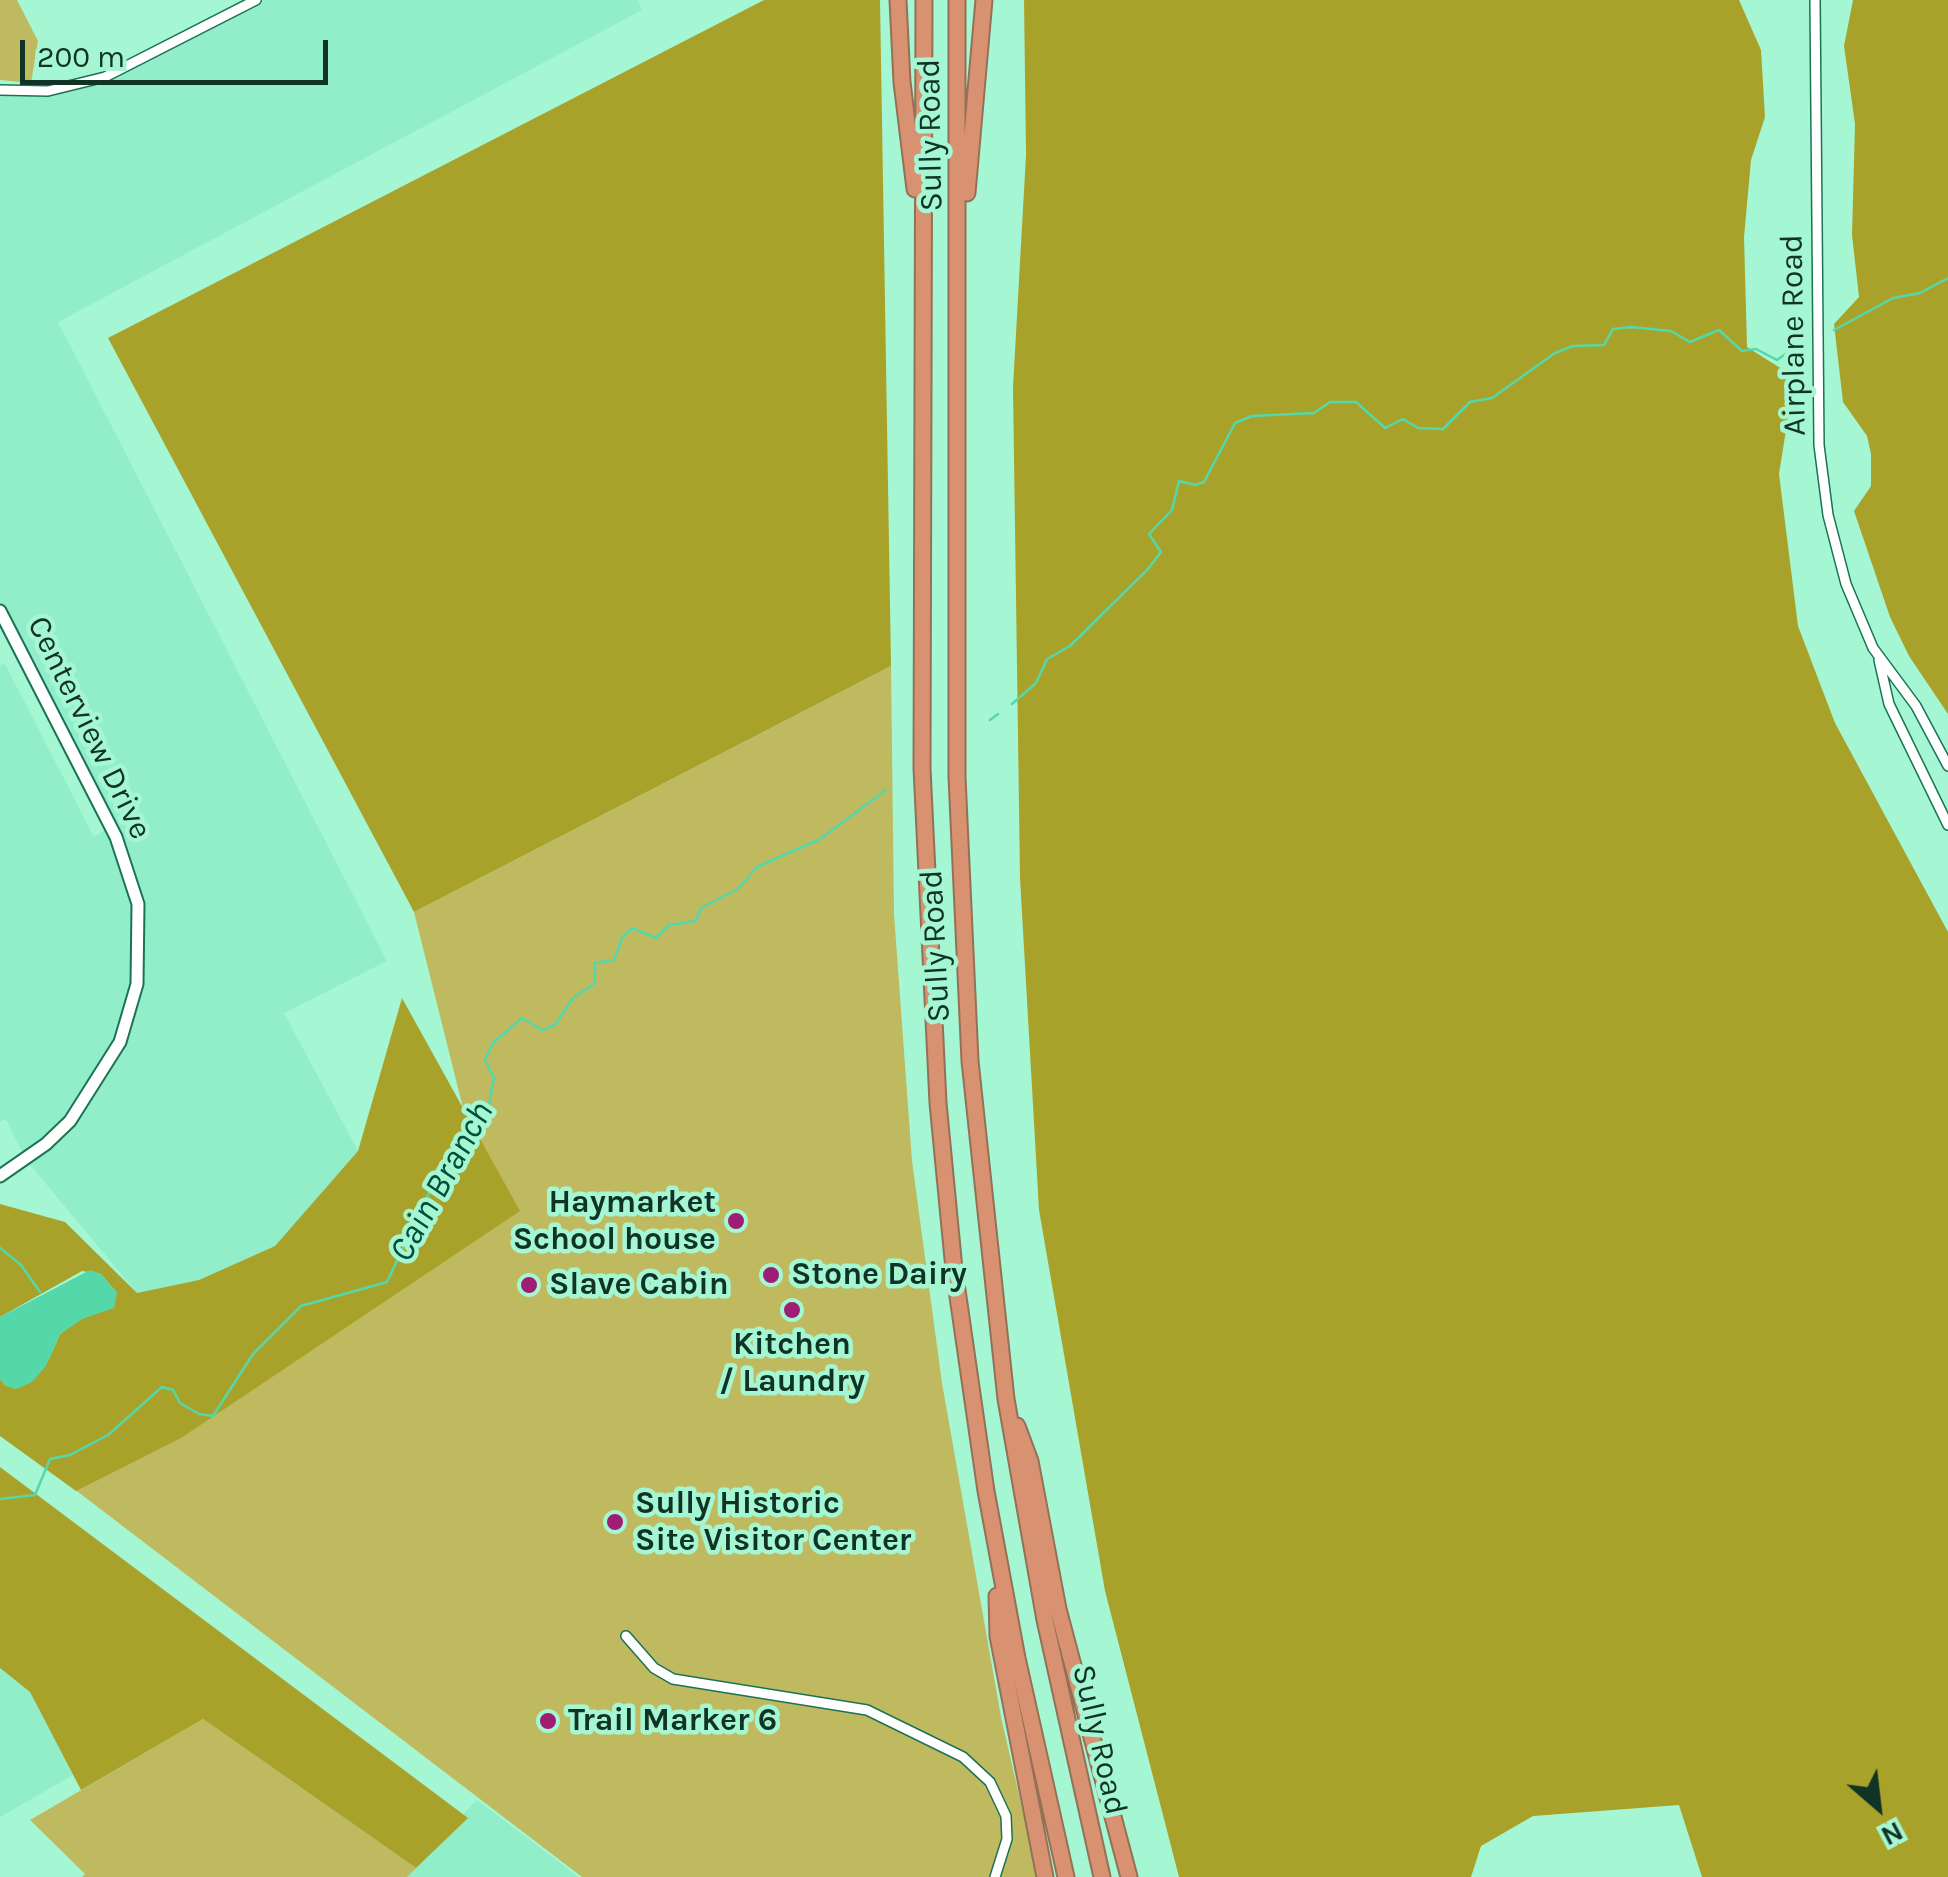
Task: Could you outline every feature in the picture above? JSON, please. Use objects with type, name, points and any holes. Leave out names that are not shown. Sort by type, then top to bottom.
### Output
[{"type":"highway","points":[[898,0],[902,82],[923,262]]},
{"type":"highway","name":"Sully Road","points":[[924,0],[922,748],[930,988],[954,1268],[996,1547],[1066,1877]]},
{"type":"highway","name":"Sully Road","points":[[957,0],[960,890],[979,1173],[1006,1399],[1045,1620],[1102,1877]]},
{"type":"highway","points":[[958,286],[984,0]]},
{"type":"highway","points":[[1006,1399],[1030,1461],[1058,1609],[1129,1877]]},
{"type":"highway","points":[[996,1547],[998,1636],[1045,1877]]},
{"type":"street","points":[[0,90],[60,89],[105,77],[256,0]]},
{"type":"street","name":"Airplane Road","points":[[1815,0],[1823,481],[1846,584],[1879,660],[1916,706],[1947,764]]},
{"type":"street","name":"Centerview Drive","points":[[0,611],[6,636],[123,854],[138,904],[137,984],[120,1042],[93,1088],[50,1141],[0,1176]]},
{"type":"street","name":"Airplane Road","points":[[1879,660],[1880,682],[1948,825]]},
{"type":"street","points":[[626,1636],[654,1668],[673,1679],[867,1710],[964,1758],[990,1782],[1006,1816],[1007,1839],[995,1877]]},
{"type":"shaded area","points":[[0,0],[17,0],[38,41],[31,83],[0,80]]},
{"type":"shaded area","points":[[241,0],[638,0],[642,10],[58,322],[387,961],[284,1013],[358,1151],[275,1246],[199,1280],[137,1293],[26,1160],[6,1119],[0,1122],[0,665],[5,664],[94,837],[110,826],[0,617],[0,87],[83,84],[171,44]]},
{"type":"shaded area","points":[[764,0],[880,0],[891,666],[414,912],[108,338]]},
{"type":"shaded area","points":[[1024,0],[1739,0],[1761,50],[1765,117],[1751,160],[1744,237],[1747,347],[1785,371],[1791,399],[1779,474],[1798,626],[1835,723],[1948,932],[1948,1877],[1702,1877],[1679,1805],[1533,1816],[1481,1846],[1471,1877],[1179,1877],[1105,1591],[1039,1210],[1020,878],[1013,387],[1026,155]]},
{"type":"shaded area","points":[[1853,0],[1948,0],[1948,714],[1909,656],[1890,617],[1854,511],[1871,486],[1871,454],[1867,436],[1843,402],[1834,324],[1859,297],[1852,235],[1855,124],[1844,46]]},
{"type":"shaded area","points":[[891,666],[894,914],[912,1161],[942,1383],[1001,1717],[1038,1877],[582,1877],[48,1469],[465,1116],[414,912]]},
{"type":"shaded area","points":[[402,998],[520,1211],[181,1438],[76,1491],[0,1436],[0,1379],[6,1386],[49,1359],[60,1334],[117,1293],[101,1274],[82,1271],[0,1317],[0,1204],[65,1222],[137,1293],[199,1280],[275,1246],[358,1151]]},
{"type":"shaded area","points":[[90,1270],[101,1274],[117,1293],[114,1308],[82,1319],[60,1334],[46,1366],[32,1382],[16,1389],[6,1386],[0,1379],[0,1317]]},
{"type":"shaded area","points":[[0,1467],[468,1818],[416,1868],[203,1719],[81,1790],[30,1692],[0,1668]]},
{"type":"shaded area","points":[[0,1668],[30,1692],[73,1775],[0,1817]]},
{"type":"shaded area","points":[[203,1719],[416,1868],[407,1877],[82,1877],[85,1874],[30,1820]]},
{"type":"shaded area","points":[[477,1800],[579,1877],[401,1877]]},
{"type":"waterway","name":"Cain Branch","points":[[1834,330],[1893,298],[1920,293],[1948,278]]},
{"type":"waterway","name":"Cain Branch","points":[[1012,704],[1036,683],[1047,659],[1070,646],[1148,569],[1161,552],[1149,534],[1172,510],[1179,481],[1195,485],[1204,482],[1235,423],[1252,416],[1314,413],[1330,402],[1356,402],[1385,428],[1403,419],[1418,428],[1443,429],[1470,402],[1492,398],[1555,353],[1573,346],[1604,345],[1613,329],[1671,331],[1690,342],[1719,330],[1742,351],[1756,349],[1777,360],[1787,353]]},
{"type":"waterway","name":"Cain Branch","points":[[990,720],[998,714]]},
{"type":"waterway","name":"Cain Branch","points":[[0,1499],[35,1495],[50,1459],[70,1455],[108,1435],[162,1387],[173,1390],[180,1403],[199,1414],[213,1416],[253,1354],[301,1306],[387,1282],[429,1193],[443,1180],[456,1152],[487,1115],[494,1078],[485,1060],[493,1043],[522,1018],[542,1030],[555,1025],[572,999],[595,983],[595,963],[614,960],[622,938],[632,928],[656,938],[669,925],[696,921],[701,908],[738,889],[757,867],[820,839],[886,790]]},
{"type":"waterway","points":[[0,1248],[21,1265],[40,1292]]},
{"type":"place","name":"Haymarket School house","points":[[736,1221]]},
{"type":"place","name":"Stone Dairy","points":[[771,1275]]},
{"type":"place","name":"Slave Cabin","points":[[529,1285]]},
{"type":"place","name":"Kitchen / Laundry","points":[[792,1310]]},
{"type":"place","name":"Sully Historic Site Visitor Center","points":[[615,1522]]},
{"type":"place","name":"Trail Marker 6","points":[[548,1721]]}]
